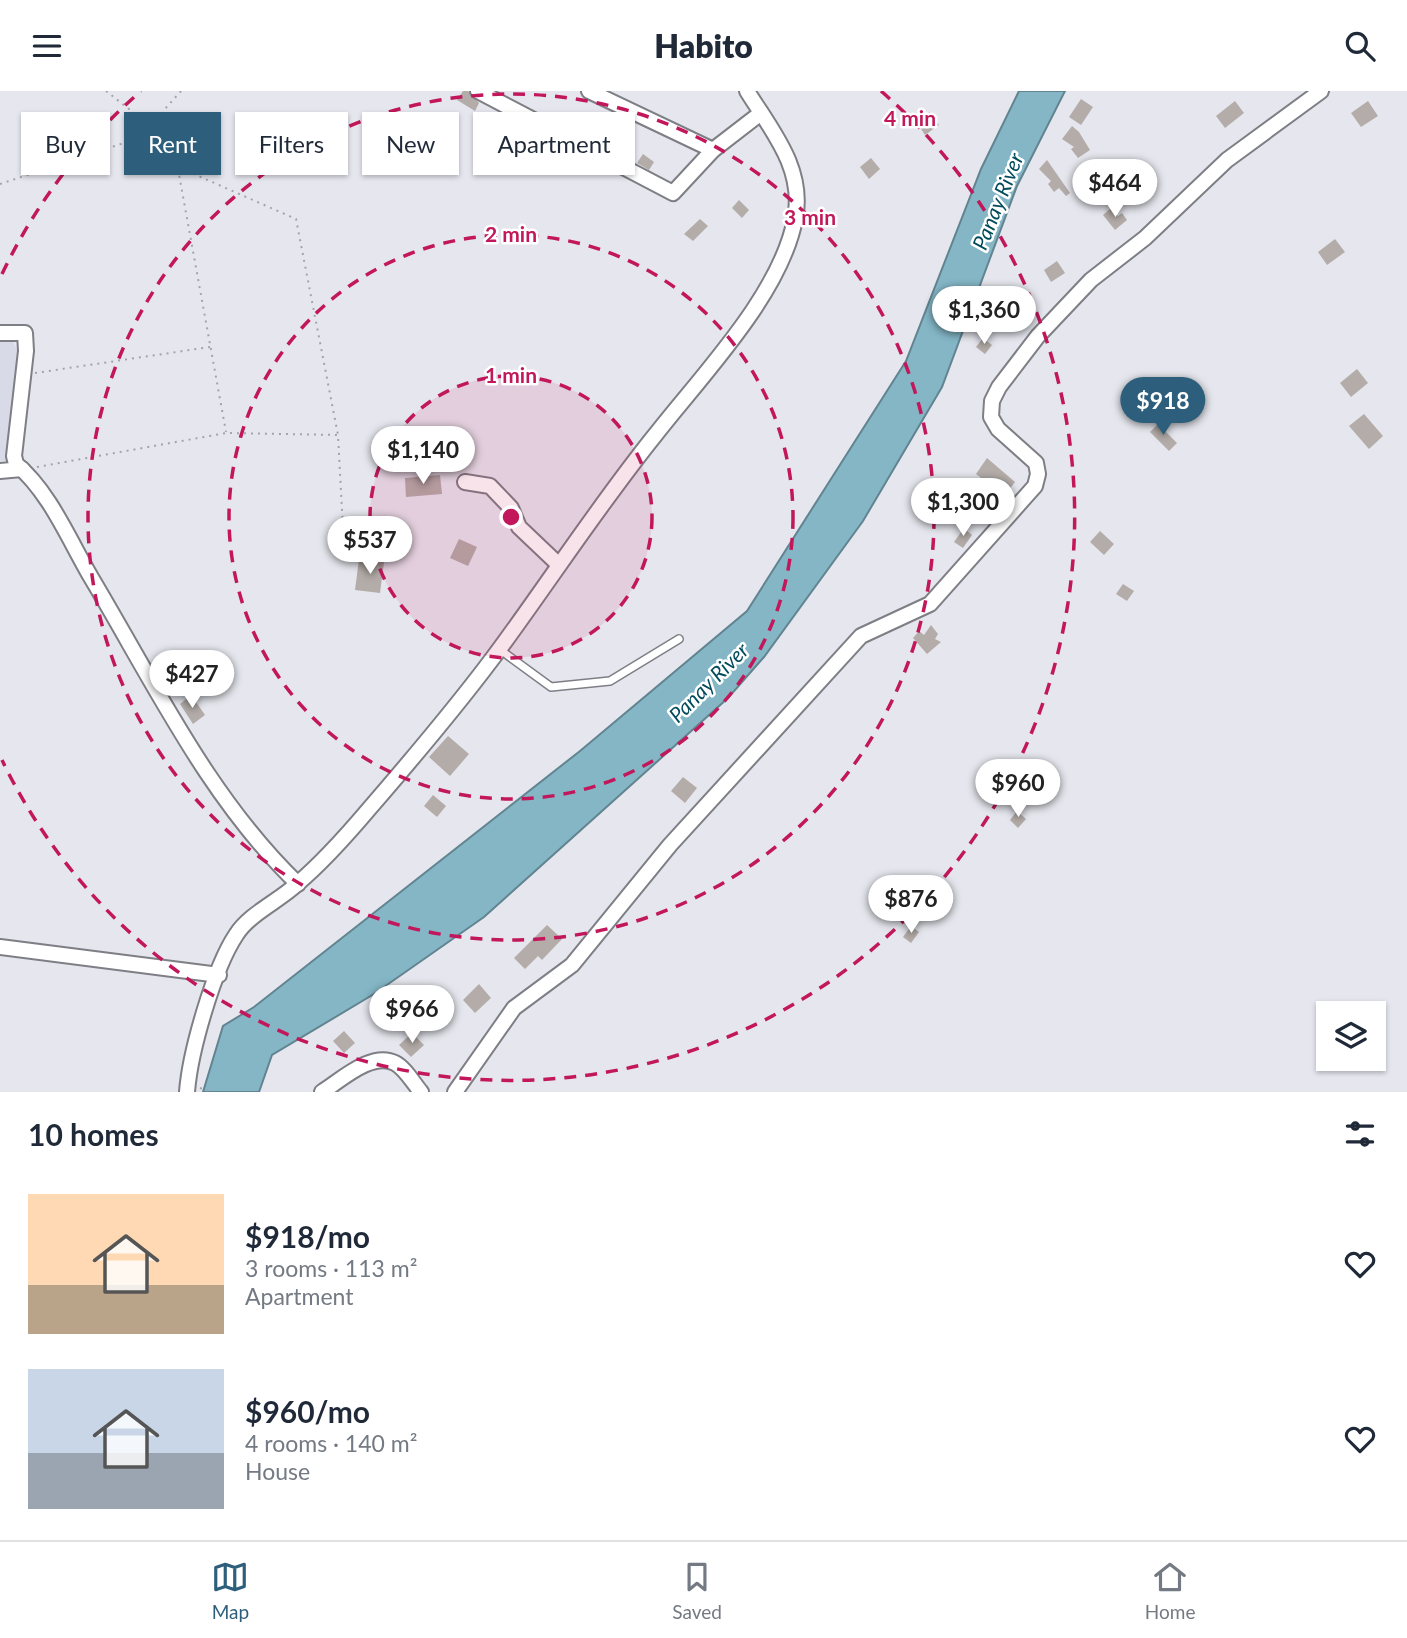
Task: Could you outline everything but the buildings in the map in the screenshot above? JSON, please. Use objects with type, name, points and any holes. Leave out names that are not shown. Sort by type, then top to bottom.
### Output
[{"type":"street","points":[[478,91],[673,193],[713,150],[761,113]]},
{"type":"street","points":[[589,91],[713,150]]},
{"type":"street","points":[[191,1090],[192,1057],[219,975],[238,931],[298,884],[369,810],[499,649],[642,450],[753,312],[783,254],[795,219],[794,180],[789,158],[747,91]]},
{"type":"street","points":[[455,1092],[514,1008],[572,965],[670,845],[861,636],[930,604],[1035,486],[1038,474],[1036,463],[998,429],[991,417],[992,401],[999,387],[1038,336],[1091,280],[1145,237],[1195,187],[1321,91]]},
{"type":"street","points":[[0,333],[25,333],[24,375],[14,456],[16,464],[51,509],[187,739],[249,833],[298,884]]},
{"type":"street","points":[[0,471],[22,469]]},
{"type":"street","points":[[465,482],[490,486],[511,508],[519,527],[559,565]]},
{"type":"street","points":[[0,947],[219,975]]},
{"type":"street","points":[[322,1092],[366,1065],[382,1059],[397,1063],[421,1092]]},
{"type":"lane","points":[[499,649],[551,687],[610,681],[679,639]]},
{"type":"path","points":[[106,91],[133,112]]},
{"type":"path","points":[[164,112],[181,91]]},
{"type":"path","points":[[0,184],[124,143]]},
{"type":"path","points":[[179,175],[226,433]]},
{"type":"path","points":[[196,175],[296,219],[338,435],[343,529]]},
{"type":"path","points":[[24,375],[211,347]]},
{"type":"path","points":[[22,469],[226,433],[338,435]]},
{"type":"path","points":[[191,1090],[213,1092]]},
{"type":"shaded area","points":[[12,340],[19,354],[8,461],[0,461],[0,341]]},
{"type":"water","name":"Panay River","points":[[1019,91],[1065,91],[1017,186],[942,387],[863,521],[764,657],[728,698],[484,917],[374,994],[272,1055],[259,1092],[203,1092],[223,1026],[254,1007],[580,751],[747,611],[906,361],[981,169]]}]
